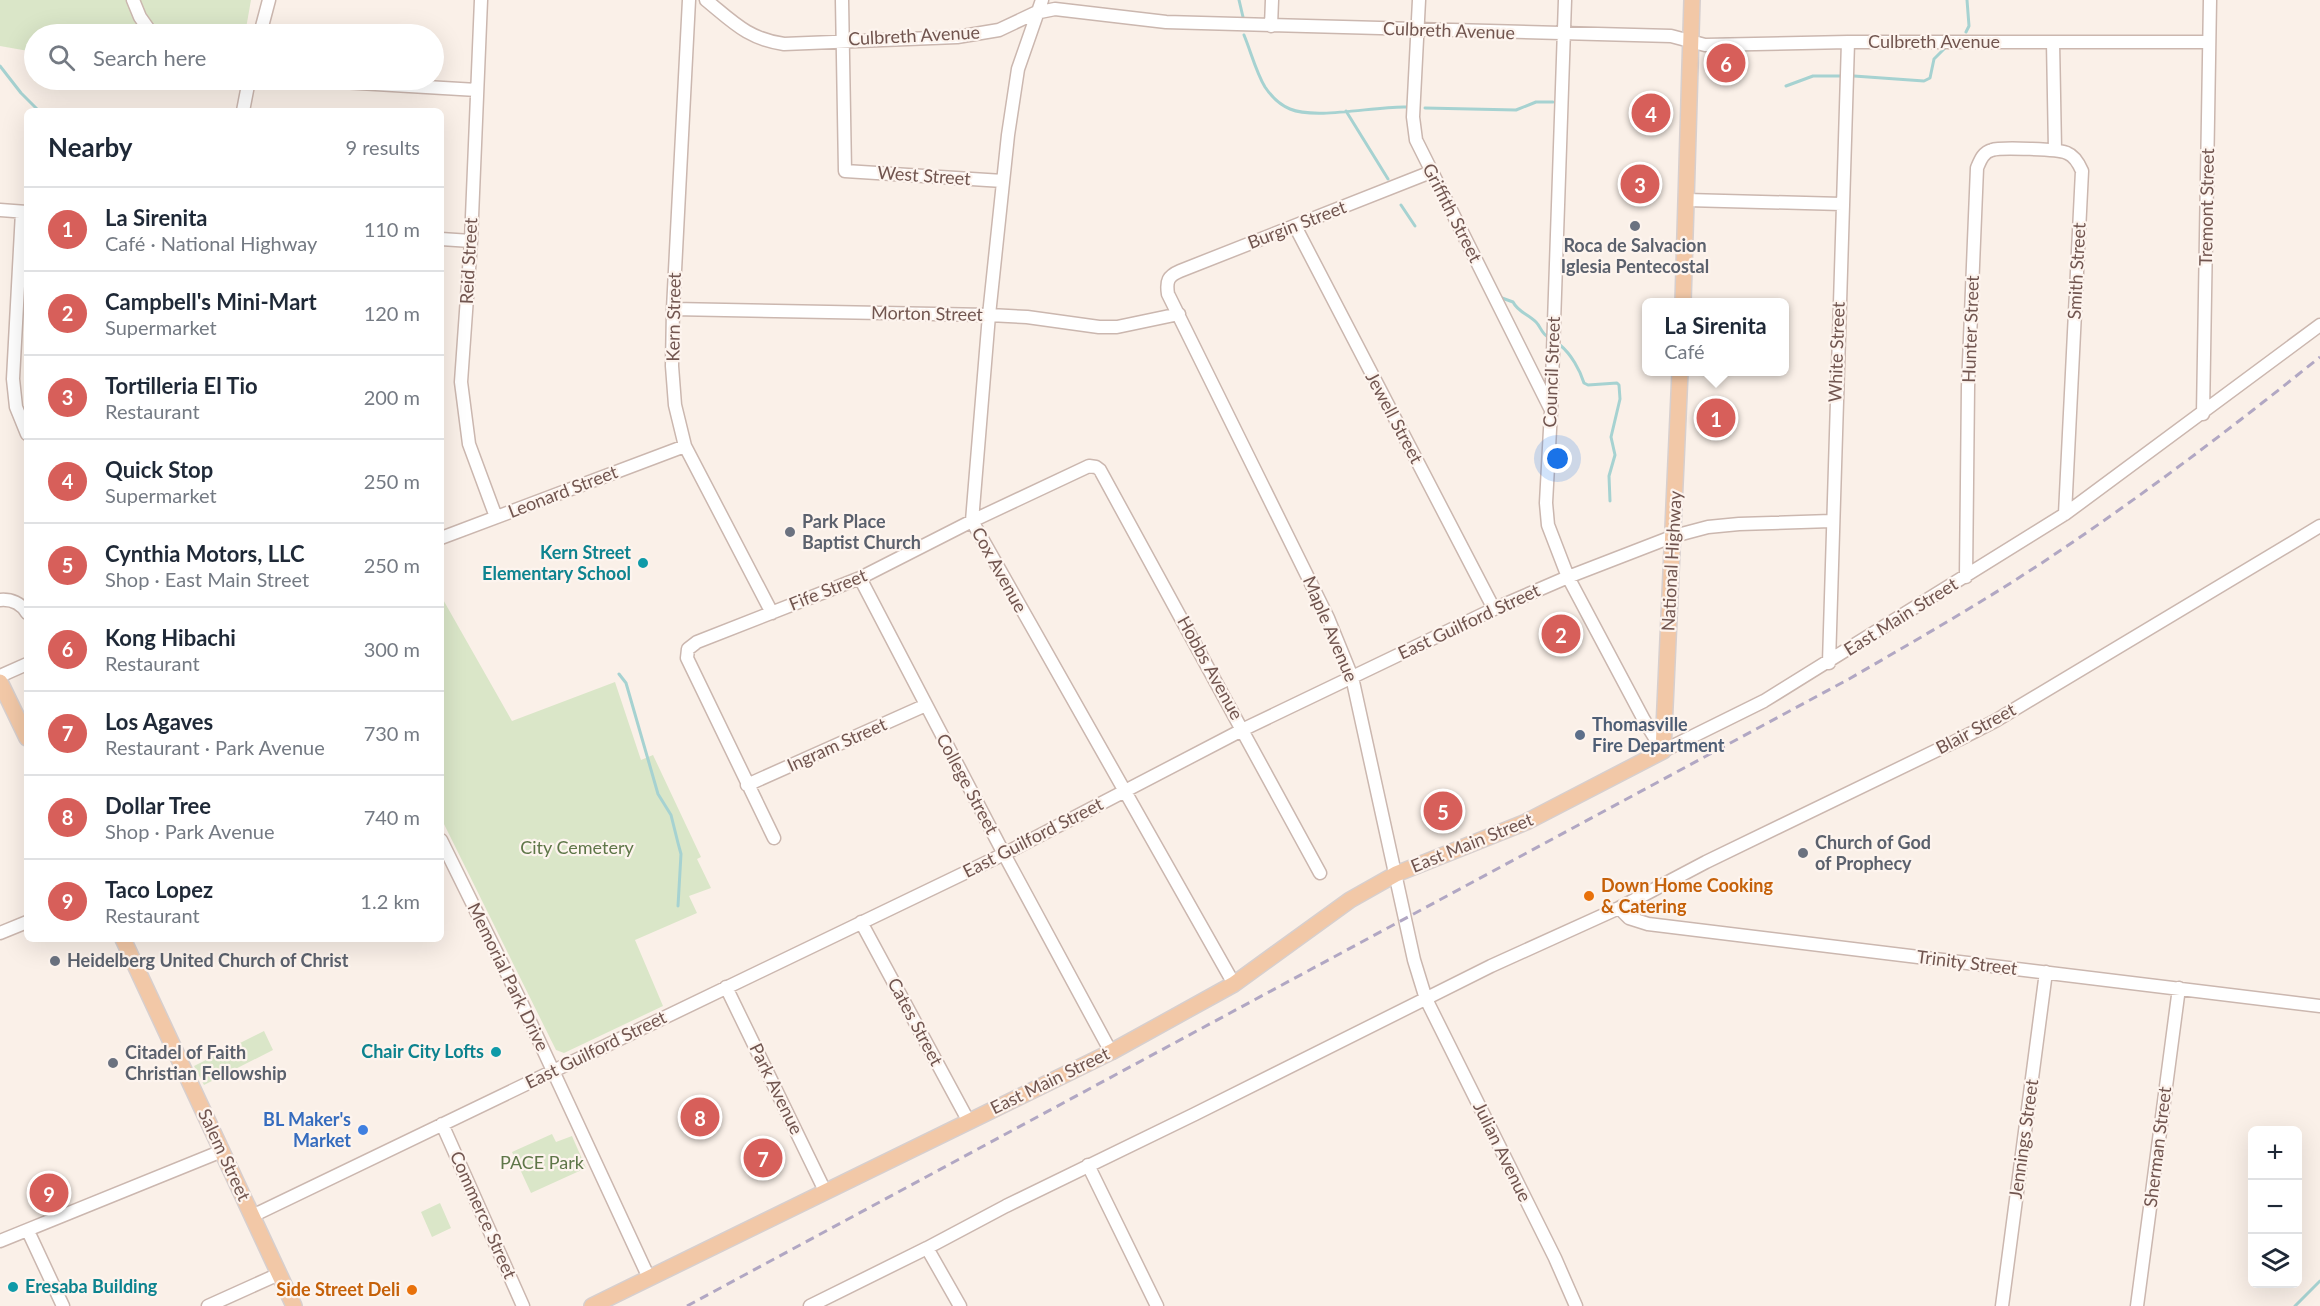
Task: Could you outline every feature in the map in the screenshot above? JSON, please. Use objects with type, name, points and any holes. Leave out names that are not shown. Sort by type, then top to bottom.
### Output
[{"type":"main road","points":[[1683,298],[1692,0]]},
{"type":"main road","name":"National Highway","points":[[1663,751],[1680,376]]},
{"type":"main road","points":[[0,682],[23,719]]},
{"type":"main road","name":"East Main Street","points":[[591,1306],[1111,1052],[1234,984],[1350,900],[1396,874],[1527,822],[1663,751]]},
{"type":"main road","name":"Salem Street","points":[[124,942],[294,1306]]},
{"type":"street","points":[[133,0],[145,24]]},
{"type":"street","points":[[263,24],[269,0]]},
{"type":"street","name":"Reid Street","points":[[481,0],[471,241],[462,382],[464,417],[469,444],[496,517]]},
{"type":"street","name":"Kern Street","points":[[688,0],[673,309],[672,366],[675,405],[685,446],[772,613]]},
{"type":"street","name":"Culbreth Avenue","points":[[706,0],[751,35],[765,41],[784,44],[957,37],[999,30],[1035,13],[1055,9],[1166,22],[1671,36],[1705,45],[1848,42],[2209,42]]},
{"type":"street","points":[[842,0],[844,40]]},
{"type":"street","name":"Cox Avenue","points":[[1042,0],[1035,13],[1018,69],[989,315],[972,521],[1234,984]]},
{"type":"street","points":[[1271,26],[1272,0]]},
{"type":"street","name":"Griffith Street","points":[[1419,0],[1413,117],[1416,140],[1551,411]]},
{"type":"street","name":"Council Street","points":[[1565,0],[1546,503],[1548,525],[1568,577],[1644,720],[1663,751]]},
{"type":"street","name":"Tremont Street","points":[[2203,414],[2210,0]]},
{"type":"street","name":"West Street","points":[[844,40],[845,171],[1003,181]]},
{"type":"street","name":"White Street","points":[[1828,663],[1848,42]]},
{"type":"street","points":[[2053,42],[2055,150]]},
{"type":"street","points":[[444,88],[477,90]]},
{"type":"street","points":[[244,108],[247,90]]},
{"type":"street","name":"Hunter Street","points":[[1966,577],[1968,387],[1977,168],[1982,157],[1991,150],[2055,150]]},
{"type":"street","name":"Smith Street","points":[[2055,150],[2068,153],[2078,162],[2082,171],[2065,514]]},
{"type":"street","name":"Burgin Street","points":[[1167,283],[1171,275],[1180,271],[1431,172]]},
{"type":"street","points":[[1687,200],[1842,204]]},
{"type":"street","points":[[0,210],[24,212]]},
{"type":"street","points":[[24,226],[13,379],[16,407],[24,427]]},
{"type":"street","name":"Jewell Street","points":[[1294,226],[1494,609]]},
{"type":"street","points":[[444,239],[471,241]]},
{"type":"street","name":"Maple Avenue","points":[[1167,283],[1168,294],[1328,618],[1352,677],[1414,960],[1426,999]]},
{"type":"street","name":"Morton Street","points":[[673,309],[1027,316],[1099,327],[1117,327],[1179,314]]},
{"type":"street","name":"East Main Street","points":[[1663,751],[1764,701],[2065,514],[2320,326]]},
{"type":"street","name":"Leonard Street","points":[[444,537],[685,446]]},
{"type":"street","name":"Fife Street","points":[[747,785],[687,658],[688,649],[697,642],[860,578],[972,521],[1089,466],[1096,467]]},
{"type":"street","name":"Hobbs Avenue","points":[[1096,467],[1100,470],[1244,729],[1320,873]]},
{"type":"street","name":"East Guilford Street","points":[[252,1216],[1004,854],[1244,729],[1494,609],[1568,577],[1674,536],[1708,527],[1831,521]]},
{"type":"street","name":"Blair Street","points":[[1619,908],[1706,862],[1995,721],[2320,526]]},
{"type":"street","name":"College Street","points":[[860,578],[1004,854],[1111,1052]]},
{"type":"street","points":[[0,600],[16,602],[24,607]]},
{"type":"street","points":[[0,676],[24,665]]},
{"type":"street","name":"Ingram Street","points":[[747,785],[926,705]]},
{"type":"street","points":[[747,785],[774,838]]},
{"type":"street","name":"Memorial Park Drive","points":[[444,846],[553,1071],[649,1278]]},
{"type":"street","points":[[810,1306],[1088,1165],[1525,950],[1619,908]]},
{"type":"street","name":"Trinity Street","points":[[1619,908],[1629,918],[1648,924],[2320,1006]]},
{"type":"street","name":"Cates Street","points":[[861,922],[969,1122]]},
{"type":"street","points":[[0,933],[24,923]]},
{"type":"street","name":"Jennings Street","points":[[2002,1306],[2046,972]]},
{"type":"street","name":"Park Avenue","points":[[726,987],[825,1191]]},
{"type":"street","name":"Sherman Street","points":[[2137,1306],[2179,988]]},
{"type":"street","name":"Julian Avenue","points":[[1426,999],[1556,1260],[1576,1306]]},
{"type":"street","name":"Commerce Street","points":[[442,1124],[523,1306]]},
{"type":"street","points":[[0,1241],[222,1151]]},
{"type":"street","points":[[1088,1165],[1157,1306]]},
{"type":"street","points":[[28,1231],[63,1306]]},
{"type":"street","points":[[927,1248],[960,1306]]},
{"type":"street","points":[[208,1306],[279,1274]]},
{"type":"green space","points":[[0,0],[251,0],[247,24],[24,24],[24,50],[0,46]]},
{"type":"green space","name":"City Cemetery","points":[[444,601],[512,721],[615,682],[641,760],[653,755],[701,857],[697,859],[711,888],[689,896],[697,913],[635,940],[663,1006],[564,1053],[556,1050],[444,824]]},
{"type":"green space","points":[[264,1031],[273,1050],[204,1085],[194,1066]]},
{"type":"green space","name":"PACE Park","points":[[552,1134],[556,1142],[572,1136],[586,1168],[531,1193],[512,1152]]},
{"type":"green space","points":[[440,1203],[451,1228],[432,1237],[421,1212]]},
{"type":"waterway","points":[[1239,0],[1243,17]]},
{"type":"waterway","points":[[1966,32],[1969,26],[1967,0]]},
{"type":"waterway","points":[[1244,35],[1265,87],[1276,100],[1290,109],[1301,112],[1330,113],[1406,107]]},
{"type":"waterway","points":[[1854,76],[1924,81],[1930,78],[1934,59],[1946,47]]},
{"type":"waterway","points":[[0,66],[36,108]]},
{"type":"waterway","points":[[1786,86],[1813,76],[1841,76]]},
{"type":"waterway","points":[[1425,108],[1516,110],[1536,102],[1553,102]]},
{"type":"waterway","points":[[1346,111],[1388,179]]},
{"type":"waterway","points":[[1401,205],[1415,226]]},
{"type":"waterway","points":[[1502,298],[1513,302],[1536,322],[1548,337]]},
{"type":"waterway","points":[[1560,345],[1575,362],[1584,383],[1588,385],[1617,383],[1619,385],[1620,399],[1611,437],[1615,455],[1609,476],[1610,501]]},
{"type":"waterway","points":[[619,674],[626,683],[658,794],[671,815],[681,854],[678,906]]},
{"type":"waterway","points":[[2295,1306],[2320,1281]]},
{"type":"railway","points":[[687,1306],[1849,679],[2041,564],[2132,501],[2320,357]]},
{"type":"place","name":"Kong Hibachi","points":[[1726,63]]},
{"type":"place","name":"Quick Stop","points":[[1651,113]]},
{"type":"place","name":"Tortilleria El Tio","points":[[1640,184]]},
{"type":"place","name":"Roca de Salvacion Iglesia Pentecostal","points":[[1635,226]]},
{"type":"place","name":"La Sirenita","points":[[1716,418]]},
{"type":"place","name":"Park Place Baptist Church","points":[[790,532]]},
{"type":"place","name":"Kern Street Elementary School","points":[[643,563]]},
{"type":"place","name":"Campbell's Mini-Mart","points":[[1561,634]]},
{"type":"place","name":"Thomasville Fire Department","points":[[1580,735]]},
{"type":"place","name":"Cynthia Motors, LLC","points":[[1443,811]]},
{"type":"place","name":"Church of God of Prophecy","points":[[1803,853]]},
{"type":"place","name":"Down Home Cooking & Catering","points":[[1589,896]]},
{"type":"place","name":"Heidelberg United Church of Christ","points":[[55,961]]},
{"type":"place","name":"Chair City Lofts","points":[[496,1052]]},
{"type":"place","name":"Citadel of Faith Christian Fellowship","points":[[113,1063]]},
{"type":"place","name":"Dollar Tree","points":[[700,1117]]},
{"type":"place","name":"BL Maker's Market","points":[[363,1130]]},
{"type":"place","name":"Los Agaves","points":[[763,1158]]},
{"type":"place","name":"Taco Lopez","points":[[49,1193]]},
{"type":"place","name":"Eresaba Building","points":[[13,1287]]},
{"type":"place","name":"Side Street Deli","points":[[412,1290]]}]
